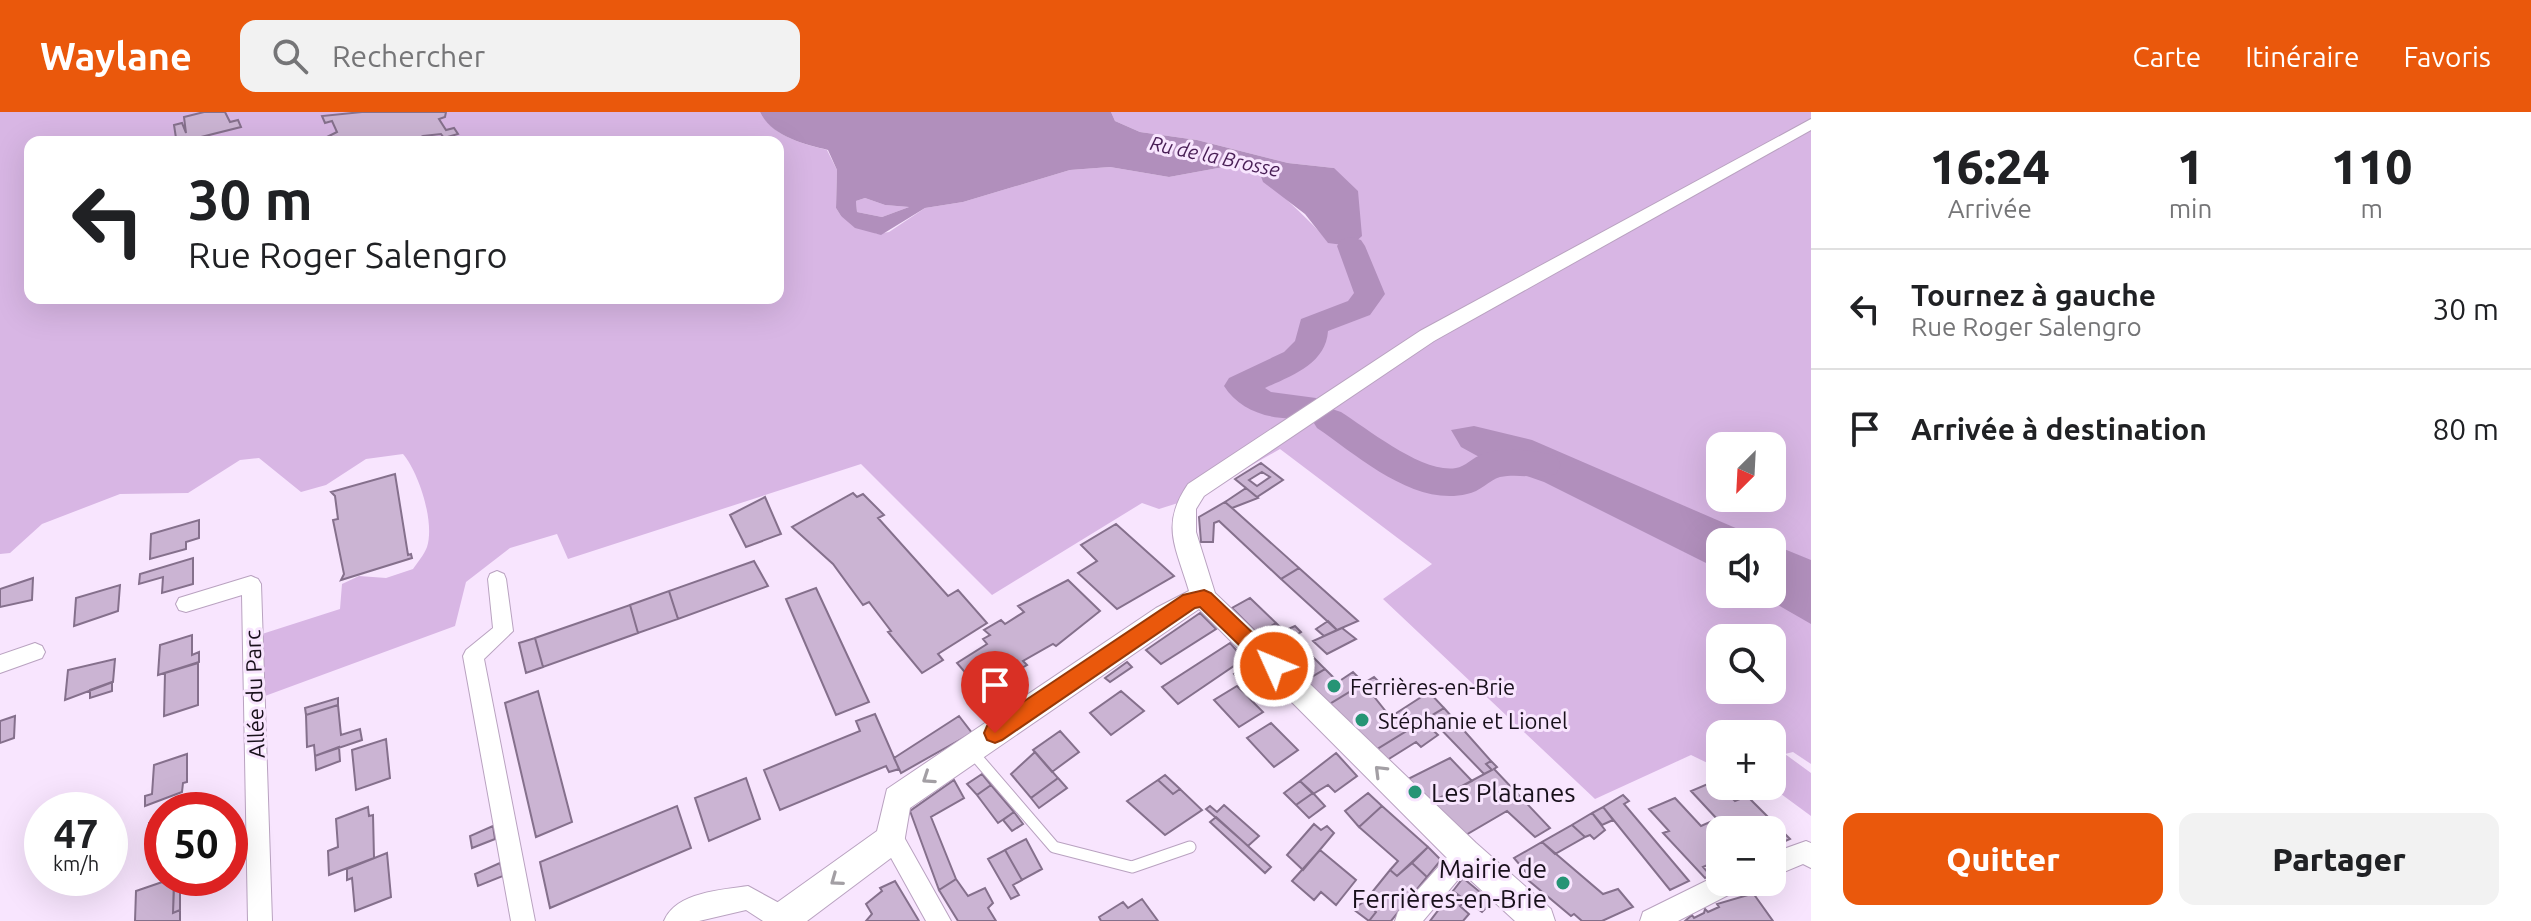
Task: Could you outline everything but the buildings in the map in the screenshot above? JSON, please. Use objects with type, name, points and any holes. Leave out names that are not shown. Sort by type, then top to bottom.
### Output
[{"type":"main road","points":[[1539,921],[1465,854],[1204,598],[1184,532],[1184,508],[1196,490],[1427,336],[1811,124]]},
{"type":"main road","points":[[782,920],[892,838],[892,819],[898,799],[1165,616],[1190,601],[1204,598]]},
{"type":"street","points":[[497,579],[503,631],[473,656],[523,921]]},
{"type":"street","name":"Allée du Parc","points":[[186,604],[251,584],[260,921]]},
{"type":"street","points":[[0,664],[35,652]]},
{"type":"street","points":[[892,838],[939,921]]},
{"type":"street","points":[[1786,860],[1806,852],[1811,856]]},
{"type":"street","points":[[1407,921],[1465,854]]},
{"type":"street","points":[[1652,921],[1706,894]]},
{"type":"street","points":[[676,921],[701,906],[748,898],[782,920]]},
{"type":"lane","points":[[970,750],[1054,847],[1132,867],[1190,847]]},
{"type":"shaded area","points":[[0,112],[760,112],[780,133],[827,150],[837,170],[836,208],[841,216],[877,234],[889,232],[925,208],[963,202],[1070,170],[1110,167],[1169,177],[1229,166],[1258,168],[1328,242],[1334,168],[1288,163],[1197,140],[1140,132],[1115,121],[1111,112],[1811,112],[1811,764],[1793,752],[1786,754],[1786,720],[1706,720],[1706,762],[1691,755],[1595,799],[1383,599],[1432,564],[1280,449],[1194,498],[1159,509],[1142,503],[992,595],[861,464],[568,559],[557,534],[510,548],[466,582],[455,626],[265,696],[262,634],[340,609],[342,584],[359,576],[386,578],[413,569],[424,553],[429,537],[427,512],[420,485],[403,454],[366,459],[326,485],[301,492],[259,458],[240,460],[188,493],[120,494],[42,524],[10,553],[0,554]]},
{"type":"shaded area","points":[[865,198],[885,205],[909,207],[882,217],[857,212],[856,201]]},
{"type":"shaded area","points":[[1786,755],[1811,773],[1811,816],[1786,798]]},
{"type":"water","points":[[760,112],[1111,112],[1115,121],[1140,132],[1197,140],[1288,163],[1334,168],[1358,191],[1362,236],[1351,246],[1328,243],[1305,214],[1263,182],[1258,168],[1229,166],[1169,177],[1110,167],[1070,170],[963,202],[925,208],[881,235],[855,228],[836,208],[837,170],[828,150],[789,138],[765,120]],"holes":[[[865,198],[885,205],[909,207],[882,217],[857,212],[856,201]]]},
{"type":"water","points":[[1474,426],[1532,440],[1736,528],[1706,528],[1706,563],[1544,482],[1492,464],[1461,447],[1451,430]]},
{"type":"water","points":[[1786,550],[1811,560],[1811,624],[1783,608],[1786,608]]},
{"type":"waterway","name":"Ru de la Brosse","points":[[1304,406],[1262,403],[1241,386],[1296,360],[1311,343],[1312,326],[1359,308],[1370,294],[1357,268],[1351,246]]},
{"type":"waterway","name":"Ru de la Brosse","points":[[1329,420],[1399,466],[1435,481],[1464,482],[1492,464],[1543,465]]},
{"type":"place","name":"Ferrières-en-Brie","points":[[1334,686]]},
{"type":"place","name":"Stéphanie et Lionel","points":[[1362,720]]},
{"type":"place","name":"Les Platanes","points":[[1415,792]]},
{"type":"place","name":"Mairie de Ferrières-en-Brie","points":[[1563,883]]},
{"type":"route","points":[[995,733],[1190,601],[1204,598],[1274,666]]}]
